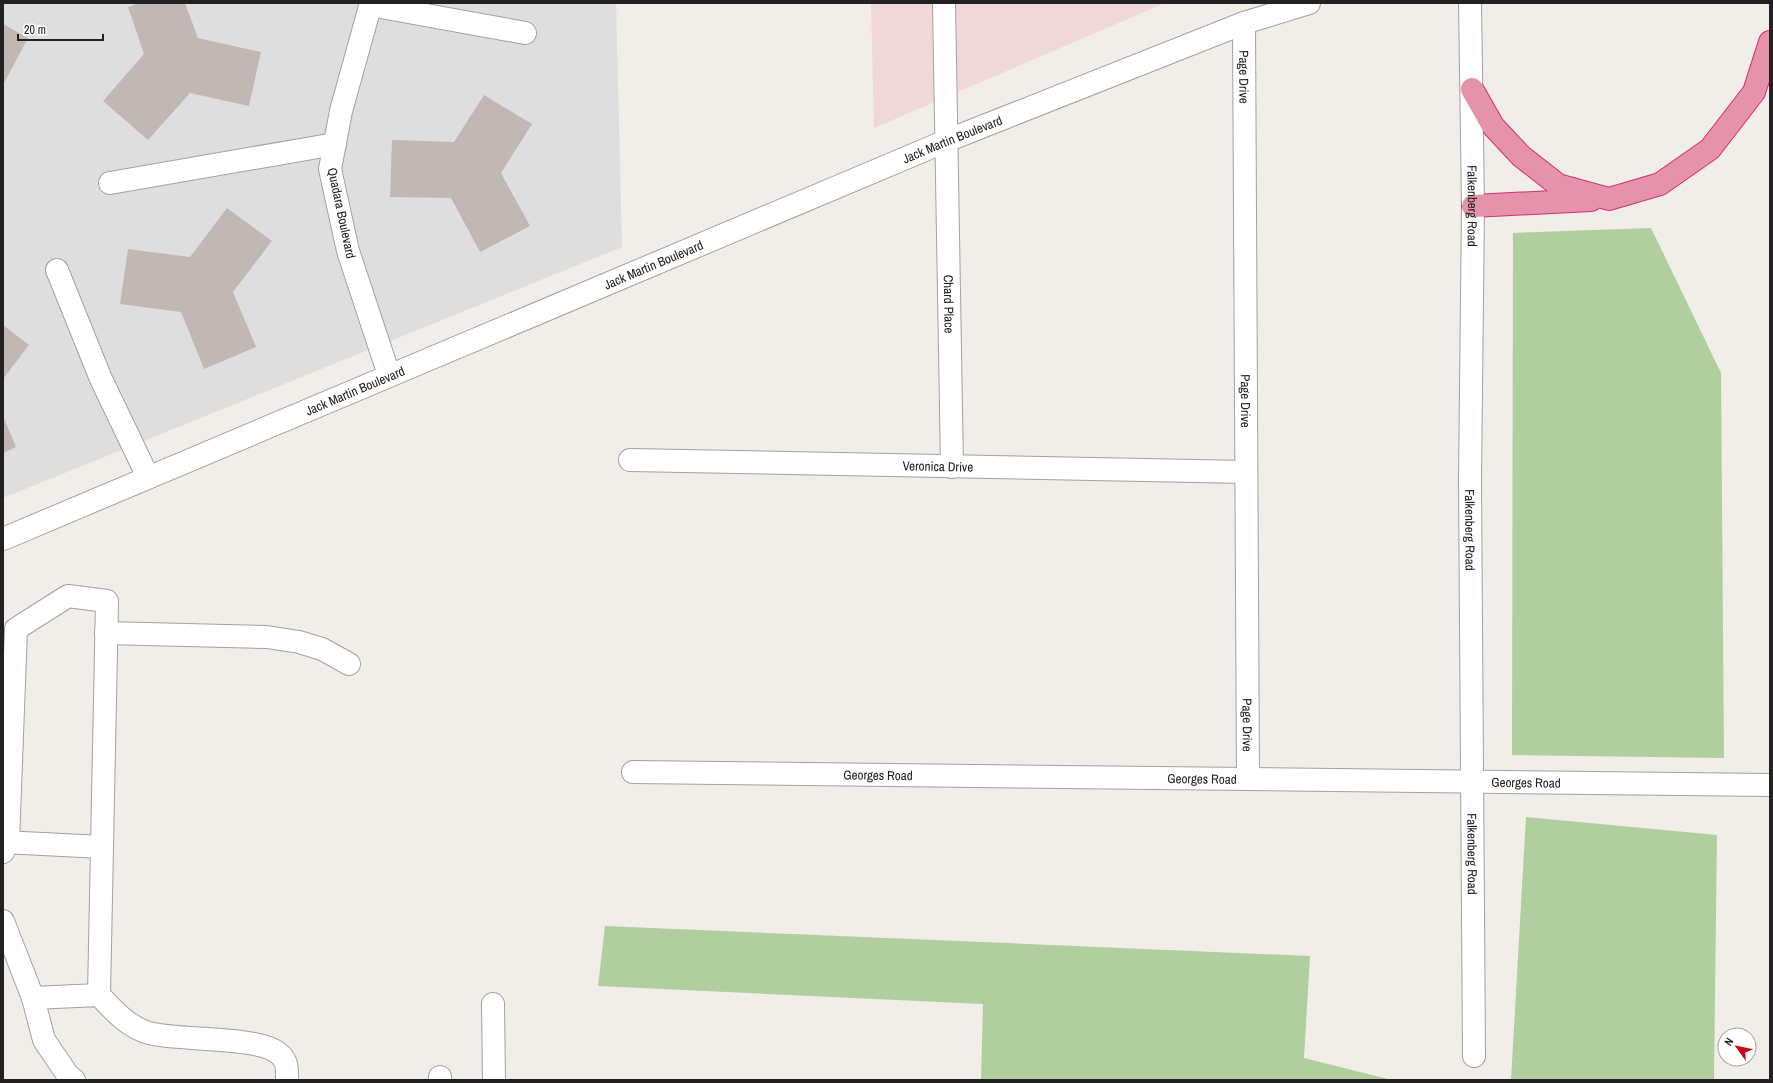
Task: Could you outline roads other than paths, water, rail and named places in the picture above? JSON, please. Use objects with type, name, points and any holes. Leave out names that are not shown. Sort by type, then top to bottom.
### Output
[{"type":"highway","points":[[1472,206],[1609,199],[1660,184],[1710,149],[1754,92],[1770,42]]},
{"type":"highway","points":[[1472,89],[1493,126],[1521,156],[1558,185],[1609,199]]},
{"type":"street","name":"Chard Place","points":[[944,3],[952,467]]},
{"type":"street","name":"Jack Martin Boulevard","points":[[3,539],[389,374],[946,141],[1244,23],[1309,3]]},
{"type":"street","name":"Falkenberg Road","points":[[1470,3],[1472,89],[1470,481],[1474,1056]]},
{"type":"street","points":[[371,4],[525,33]]},
{"type":"street","name":"Quadara Boulevard","points":[[371,4],[341,111],[330,169],[348,252],[389,374]]},
{"type":"street","name":"Page Drive","points":[[1244,23],[1248,779]]},
{"type":"street","points":[[110,183],[335,144]]},
{"type":"street","points":[[57,270],[101,379],[148,477]]},
{"type":"street","name":"Veronica Drive","points":[[630,460],[1246,472]]},
{"type":"street","points":[[102,847],[5,845],[6,801],[16,629],[68,596],[106,601],[106,634],[102,847],[99,995],[120,1018],[149,1033],[260,1045],[278,1052],[288,1065],[287,1080]]},
{"type":"street","points":[[106,634],[267,637],[299,642],[322,649],[349,664]]},
{"type":"street","name":"Georges Road","points":[[634,772],[1770,785]]},
{"type":"street","points":[[3,921],[33,998],[44,1040],[67,1074],[74,1080]]},
{"type":"street","points":[[33,998],[99,995]]},
{"type":"street","points":[[493,1004],[494,1080]]}]
